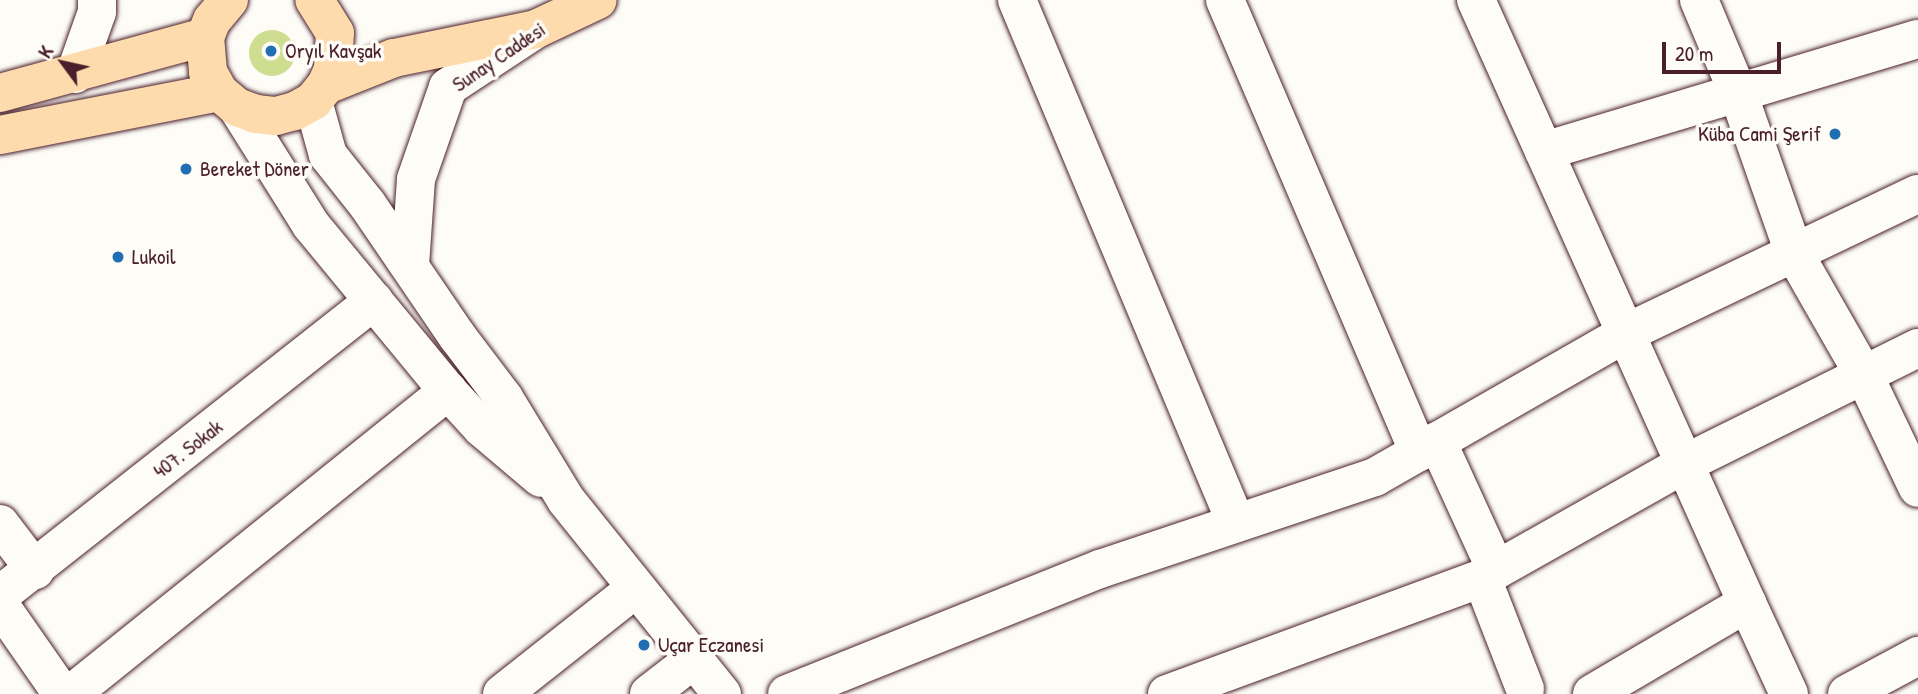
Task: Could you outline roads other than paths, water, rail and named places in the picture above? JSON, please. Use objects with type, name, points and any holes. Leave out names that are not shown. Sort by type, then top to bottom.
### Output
[{"type":"main road","name":"Sunay Caddesi","points":[[536,29],[598,0]]},
{"type":"main road","points":[[319,93],[333,69],[336,51],[330,5]]},
{"type":"main road","points":[[0,93],[75,74],[209,14],[205,61],[228,99],[256,114],[276,116],[295,111],[319,93],[394,58],[536,29]]},
{"type":"main road","points":[[0,135],[228,99]]},
{"type":"street","points":[[75,74],[97,12],[97,0]]},
{"type":"street","points":[[1017,0],[1236,523]]},
{"type":"street","points":[[1225,0],[1489,574],[1523,692]]},
{"type":"street","points":[[1476,0],[1789,694]]},
{"type":"street","points":[[1699,0],[1738,93],[1794,253],[1864,375],[1918,488]]},
{"type":"street","name":"Sunay Caddesi","points":[[410,265],[416,179],[448,87],[536,29]]},
{"type":"street","points":[[1544,151],[1918,39]]},
{"type":"street","points":[[319,93],[328,155],[504,398],[566,500],[722,694]]},
{"type":"street","points":[[228,99],[311,225],[448,391],[482,428],[566,500]]},
{"type":"street","points":[[787,694],[1100,569],[1375,477],[1626,333],[1918,194]]},
{"type":"street","name":"407. Sokak","points":[[0,595],[374,301]]},
{"type":"street","points":[[1167,694],[1489,574],[1684,464],[1918,348]]},
{"type":"street","points":[[72,694],[448,391]]},
{"type":"street","points":[[0,524],[35,570]]},
{"type":"street","points":[[502,694],[636,588]]},
{"type":"street","points":[[1592,694],[1747,603]]},
{"type":"street","points":[[0,605],[62,694]]},
{"type":"street","points":[[1847,694],[1918,656]]},
{"type":"street","points":[[649,694],[693,660]]},
{"type":"place","name":"Oryıl Kavşak","points":[[271,51]]},
{"type":"place","name":"Küba Cami Şerif","points":[[1835,134]]},
{"type":"place","name":"Bereket Döner","points":[[186,169]]},
{"type":"place","name":"Lukoil","points":[[118,257]]},
{"type":"place","name":"Uçar Eczanesi","points":[[644,645]]}]
